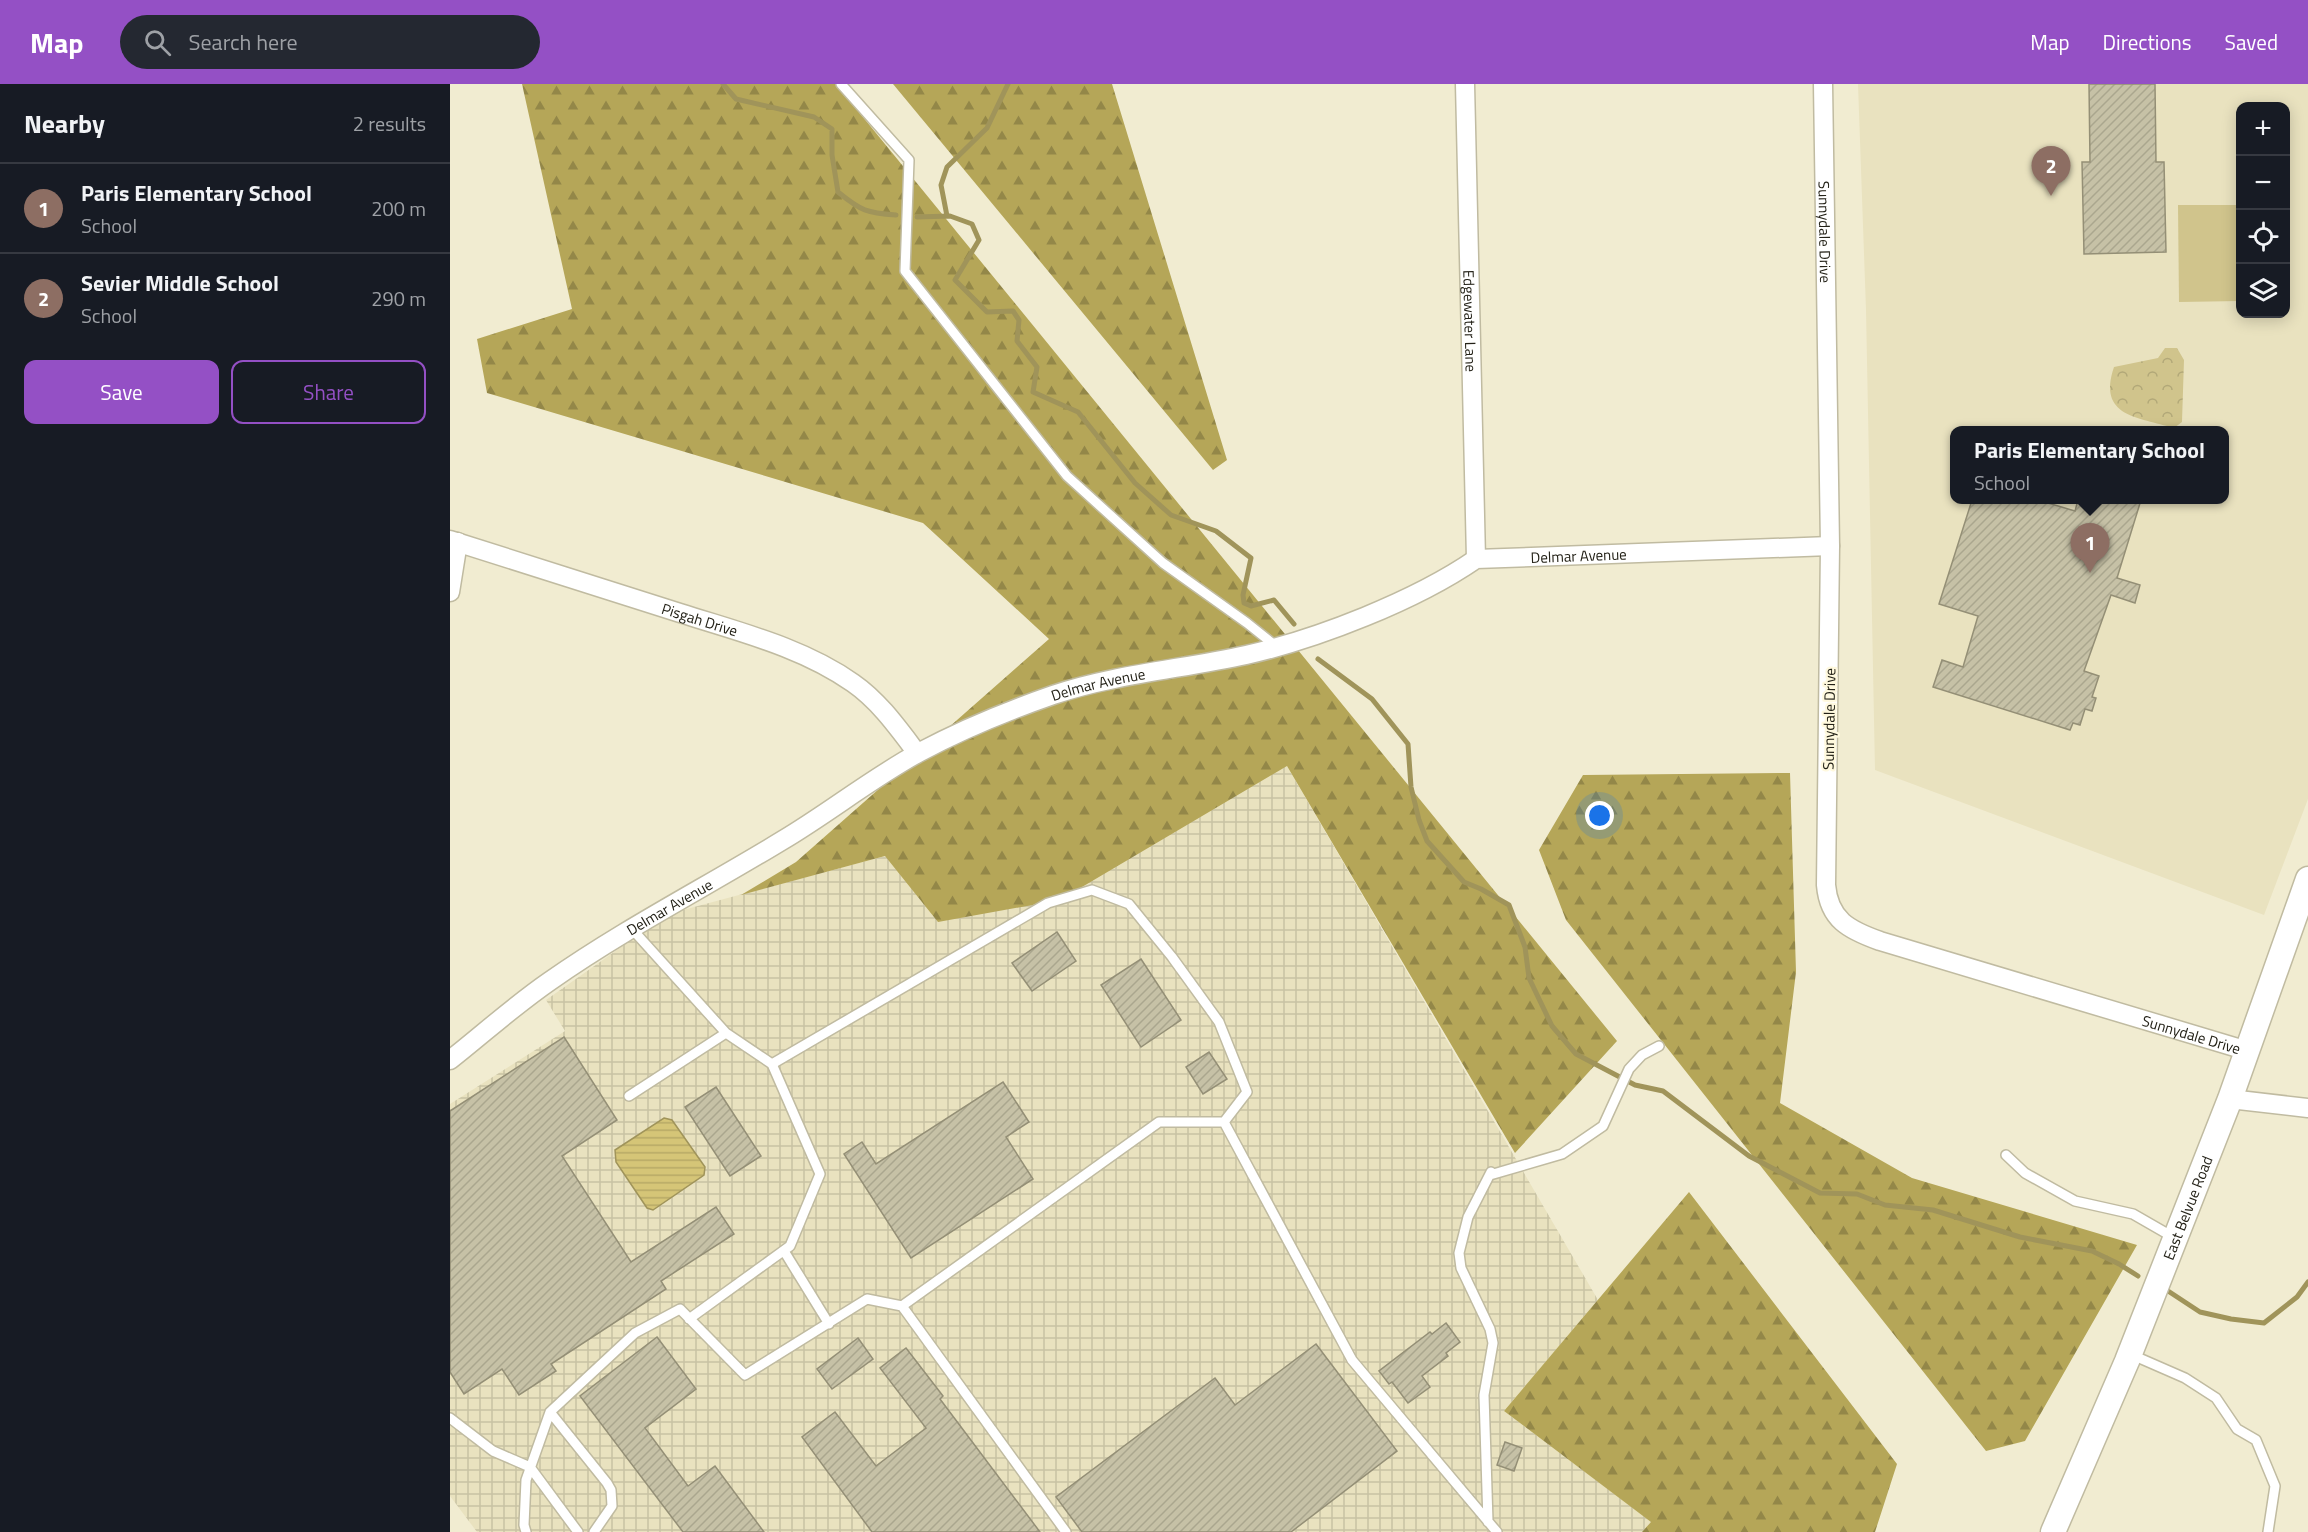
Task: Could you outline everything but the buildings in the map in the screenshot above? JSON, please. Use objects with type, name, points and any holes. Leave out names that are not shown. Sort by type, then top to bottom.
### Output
[{"type":"street","name":"Edgewater Lane","points":[[1464,84],[1476,559]]},
{"type":"street","name":"Sunnydale Drive","points":[[1823,84],[1830,546],[1826,885],[1827,898],[1834,914],[1853,930],[1880,941],[2248,1051]]},
{"type":"street","points":[[450,592],[454,541]]},
{"type":"street","name":"Pisgah Drive","points":[[454,541],[759,638],[810,658],[840,674],[865,693],[885,712],[917,753]]},
{"type":"street","name":"Delmar Avenue","points":[[450,1060],[523,1001],[632,929],[790,836],[917,753],[977,723],[1057,694],[1303,640],[1389,605],[1460,570],[1476,559],[1830,546]]},
{"type":"street","name":"East Belvue Road","points":[[2053,1532],[2129,1354],[2230,1099],[2308,879]]},
{"type":"street","points":[[2230,1099],[2308,1108]]},
{"type":"lane","points":[[841,84],[909,160],[904,272],[1067,476],[1163,563],[1248,622],[1278,646]]},
{"type":"lane","points":[[772,1064],[1048,903],[1092,890],[1129,904],[1172,957],[1219,1022],[1247,1092],[1224,1122]]},
{"type":"lane","points":[[632,929],[726,1034],[772,1064],[820,1174],[790,1246],[689,1319]]},
{"type":"lane","points":[[629,1096],[726,1034]]},
{"type":"lane","points":[[1488,1522],[1484,1395],[1493,1342],[1490,1329],[1461,1268],[1459,1253],[1468,1217],[1490,1173],[1562,1154],[1603,1126],[1629,1069],[1642,1055],[1659,1046]]},
{"type":"lane","points":[[902,1306],[1159,1122],[1224,1122]]},
{"type":"lane","points":[[1224,1122],[1352,1360],[1497,1532]]},
{"type":"lane","points":[[2006,1155],[2025,1173],[2075,1201],[2133,1214],[2174,1238]]},
{"type":"lane","points":[[784,1251],[828,1324]]},
{"type":"lane","points":[[526,1532],[524,1525],[526,1480],[550,1412],[635,1333],[680,1309],[745,1375],[867,1299],[902,1306],[1066,1532]]},
{"type":"lane","points":[[2129,1354],[2185,1378],[2216,1398],[2236,1429],[2256,1440],[2275,1486],[2268,1532]]},
{"type":"lane","points":[[550,1412],[607,1483],[610,1490],[612,1506],[594,1532]]},
{"type":"lane","points":[[450,1418],[493,1450],[530,1467],[578,1532]]},
{"type":"shaded area","points":[[1858,84],[2308,84],[2308,799],[2264,915],[1875,770],[1866,310]]},
{"type":"shaded area","points":[[1287,766],[1598,1300],[1504,1411],[1652,1522],[1642,1532],[477,1532],[450,1496],[450,1104],[565,1031],[546,1000],[668,914],[885,856]]},
{"type":"shaded area","points":[[664,1118],[672,1120],[705,1167],[704,1175],[653,1210],[647,1208],[616,1162],[615,1150]]},
{"type":"green space","points":[[522,84],[836,84],[1617,1041],[1515,1153],[1287,766],[1060,900],[938,922],[885,856],[741,895],[796,862],[1049,639],[923,523],[487,393],[477,339],[572,309]]},
{"type":"green space","points":[[893,84],[1112,84],[1227,460],[1213,470]]},
{"type":"green space","points":[[2178,205],[2236,205],[2236,301],[2179,302]]},
{"type":"green space","points":[[2165,348],[2177,348],[2184,360],[2182,422],[2177,426],[2167,426],[2124,412],[2111,396],[2110,384],[2114,367],[2158,358]]},
{"type":"green space","points":[[1790,773],[1796,972],[1780,1103],[1912,1178],[2137,1245],[2025,1441],[1986,1451],[1566,920],[1539,850],[1583,775]]},
{"type":"green space","points":[[1689,1192],[1897,1464],[1875,1532],[1642,1532],[1651,1522],[1504,1411]]},
{"type":"waterway","points":[[723,84],[736,99],[814,117],[832,129],[832,155],[838,192],[865,210],[896,215]]},
{"type":"waterway","points":[[947,216],[941,185],[947,167],[987,128],[1008,84]]},
{"type":"waterway","points":[[917,217],[950,216],[972,224],[979,240],[955,280],[987,312],[1013,311],[1019,320],[1017,341],[1037,367],[1033,392],[1078,412],[1135,483],[1171,515],[1216,531],[1251,558],[1243,595],[1244,603],[1251,606],[1274,600],[1294,624]]},
{"type":"waterway","points":[[1318,659],[1372,699],[1408,744],[1411,787],[1427,841],[1464,882],[1509,905],[1525,947],[1529,978],[1552,1026],[1576,1054],[1635,1085],[1663,1091],[1749,1156],[1820,1193],[1857,1194],[1885,1205],[1933,1210],[2020,1237],[2092,1251],[2138,1276]]},
{"type":"waterway","points":[[2165,1289],[2200,1312],[2264,1323],[2297,1297],[2308,1282]]},
{"type":"place","name":"Sevier Middle School","points":[[2051,196]]},
{"type":"place","name":"Paris Elementary School","points":[[2090,573]]}]
